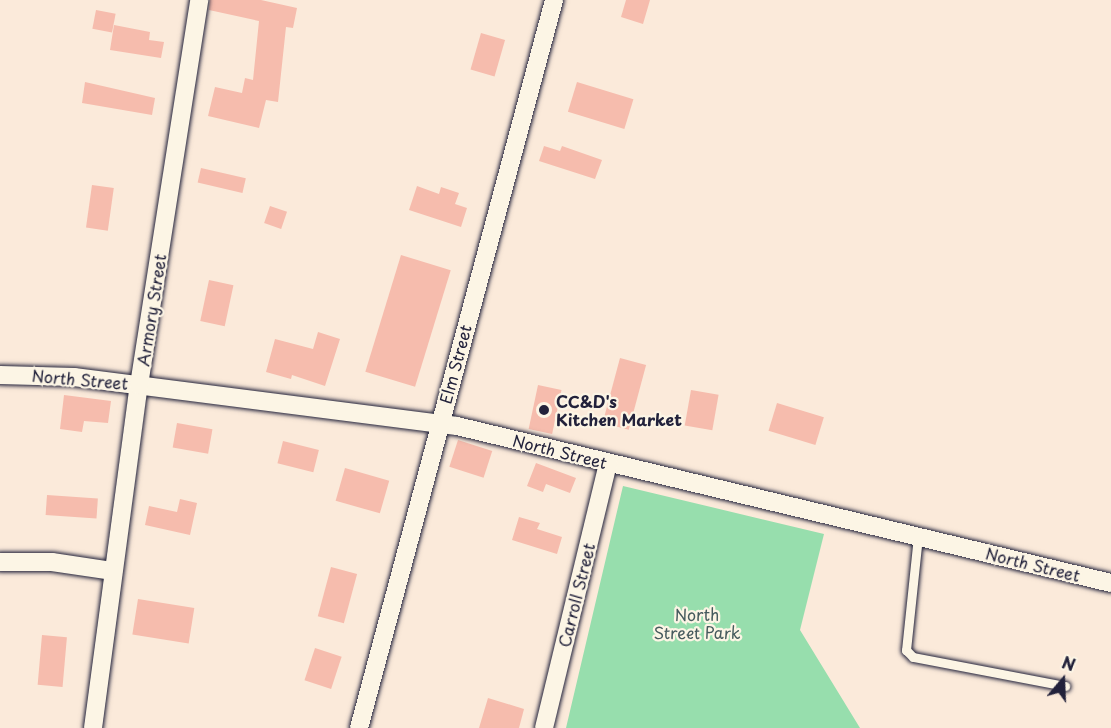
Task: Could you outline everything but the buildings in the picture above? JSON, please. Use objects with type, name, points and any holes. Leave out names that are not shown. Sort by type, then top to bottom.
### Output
[{"type":"street","name":"Armory Street","points":[[93,728],[139,385],[199,0]]},
{"type":"street","name":"Elm Street","points":[[359,728],[438,425],[554,0]]},
{"type":"street","name":"North Street","points":[[0,375],[36,374],[139,385],[457,426],[1111,583]]},
{"type":"street","name":"Carroll Street","points":[[544,728],[608,463]]},
{"type":"street","points":[[0,562],[52,562],[113,571]]},
{"type":"lane","points":[[918,536],[906,650],[913,657],[1065,686]]},
{"type":"green space","name":"North Street Park","points":[[623,486],[824,534],[800,630],[860,728],[566,728]]},
{"type":"place","name":"CC&D's Kitchen Market","points":[[544,410]]}]
